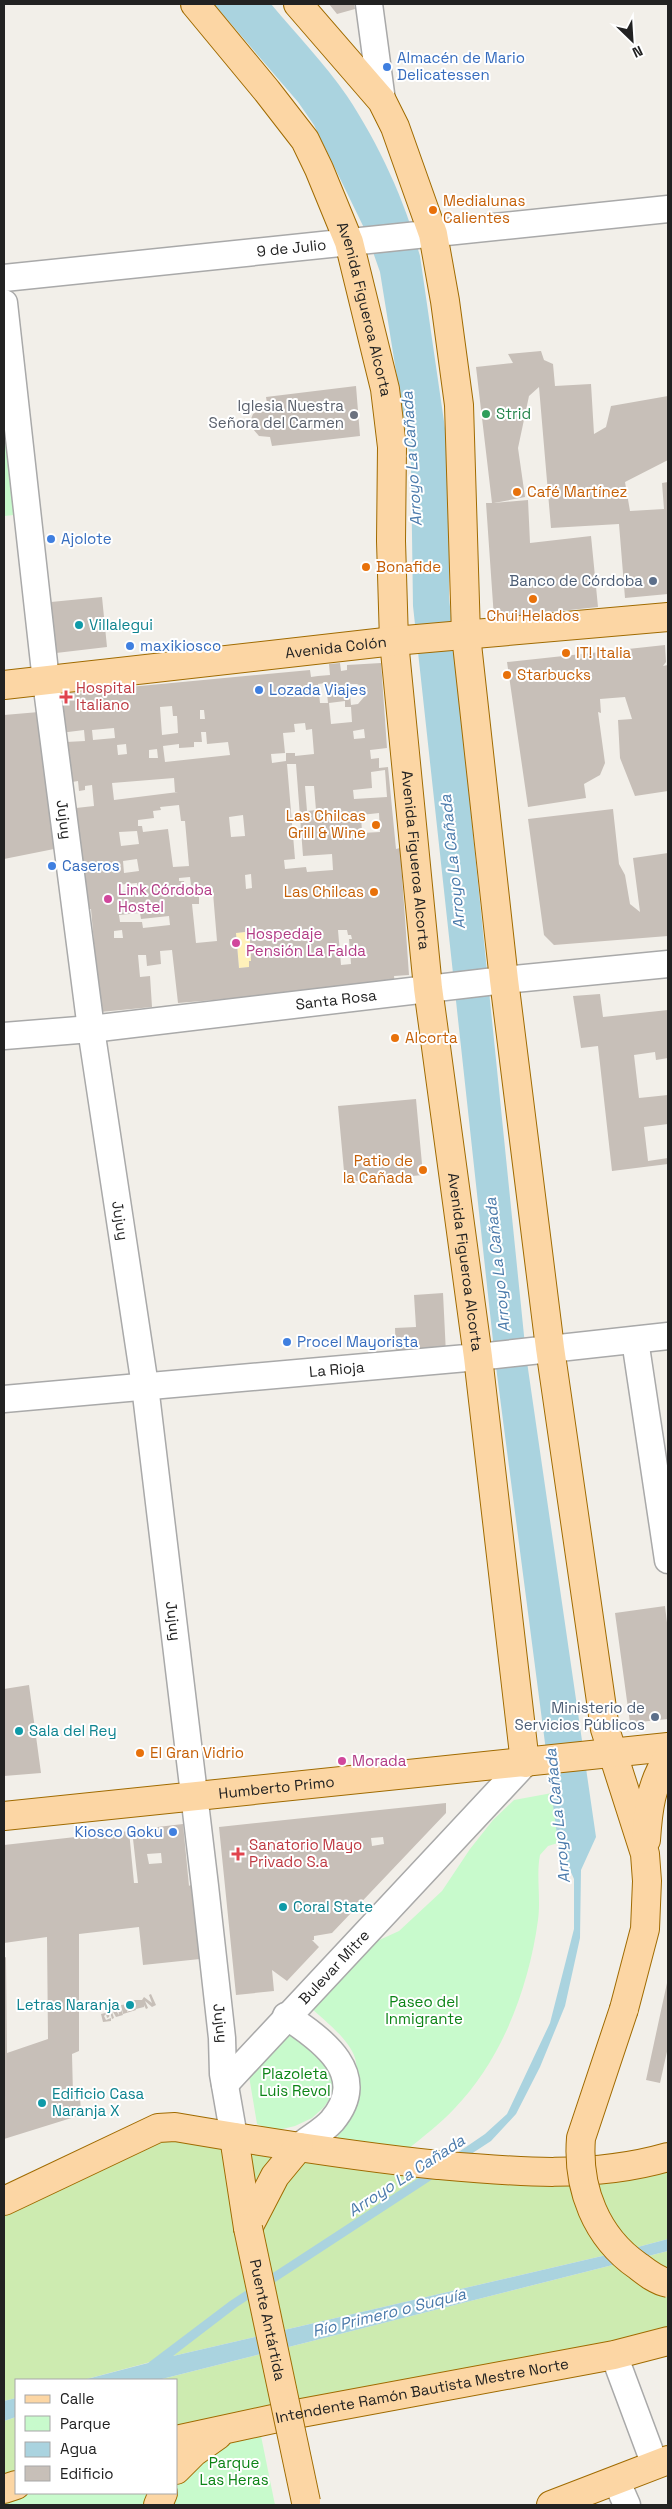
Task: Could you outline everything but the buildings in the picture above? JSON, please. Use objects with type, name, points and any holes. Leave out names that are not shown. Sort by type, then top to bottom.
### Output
[{"type":"main road","name":"Avenida Figueroa Alcorta","points":[[195,4],[267,91],[304,140],[333,200],[349,242],[373,334],[390,417],[394,641],[428,988],[478,1357],[525,1763]]},
{"type":"main road","points":[[298,4],[382,101],[395,127],[433,234],[445,301],[459,405],[466,635],[504,980],[550,1348],[605,1729],[645,1854]]},
{"type":"main road","name":"Avenida Colón","points":[[4,685],[394,641],[668,617]]},
{"type":"main road","name":"Humberto Primo","points":[[4,1816],[525,1763],[668,1746]]},
{"type":"main road","points":[[668,1758],[662,1767],[649,1801],[645,1854],[647,1889],[645,1929],[624,2009],[582,2138],[580,2158],[587,2196],[602,2229],[613,2244],[632,2262],[650,2275],[668,2283]]},
{"type":"main road","points":[[4,2201],[158,2128],[175,2128],[371,2158],[521,2173],[584,2171],[628,2166],[668,2157]]},
{"type":"main road","name":"Puente Antártida","points":[[234,2137],[248,2228],[306,2504]]},
{"type":"main road","points":[[248,2228],[275,2176],[298,2147]]},
{"type":"main road","name":"Intendente Ramón Bautista Mestre Norte","points":[[178,2440],[614,2355],[668,2341]]},
{"type":"main road","points":[[178,2468],[194,2452],[228,2429]]},
{"type":"main road","points":[[551,2505],[662,2462]]},
{"type":"street","points":[[369,4],[382,101]]},
{"type":"street","name":"9 de Julio","points":[[4,278],[668,209]]},
{"type":"street","name":"Jujuy","points":[[4,303],[46,680],[91,1029],[145,1386],[222,2038],[225,2084],[234,2137]]},
{"type":"street","name":"Santa Rosa","points":[[4,1036],[91,1029],[428,988],[668,964]]},
{"type":"street","name":"La Rioja","points":[[4,1400],[478,1357],[668,1336]]},
{"type":"street","points":[[635,1340],[668,1560]]},
{"type":"street","name":"Bulevar Mitre","points":[[225,2084],[286,2016],[525,1763]]},
{"type":"street","points":[[286,2016],[310,2031],[329,2047],[337,2058],[345,2077],[344,2101],[334,2118],[324,2128],[298,2147]]},
{"type":"street","points":[[4,2190],[31,2188]]},
{"type":"street","points":[[614,2355],[662,2462]]},
{"type":"street","points":[[616,2480],[627,2505]]},
{"type":"green space","points":[[4,419],[14,515],[4,516]]},
{"type":"green space","name":"Paseo del Inmigrante","points":[[552,1793],[558,1843],[548,1846],[540,1855],[538,1871],[538,1920],[528,1971],[511,2021],[486,2068],[471,2090],[454,2109],[438,2125],[408,2149],[334,2144],[352,2102],[357,2068],[355,2058],[348,2044],[311,2008],[351,1953],[399,1931],[442,1891],[470,1849],[493,1820],[514,1800]]},
{"type":"green space","name":"Plazoleta Luis Revol","points":[[292,2030],[326,2059],[334,2084],[331,2097],[324,2107],[312,2118],[295,2126],[274,2131],[257,2124],[249,2076]]},
{"type":"green space","points":[[158,2128],[521,2173],[668,2157],[668,2239],[173,2356],[87,2379],[15,2379],[15,2398],[4,2401],[4,2201]]},
{"type":"green space","points":[[668,2251],[668,2341],[178,2440],[178,2379],[162,2379]]},
{"type":"green space","points":[[15,2417],[15,2485],[4,2489],[4,2421]]},
{"type":"green space","name":"Parque Las Heras","points":[[260,2431],[275,2505],[4,2505],[4,2502],[30,2494],[178,2494],[178,2449]]},
{"type":"sand","points":[[245,932],[246,940],[250,940],[251,961],[249,961],[249,967],[239,968],[236,933]]},
{"type":"water","points":[[214,4],[271,4],[320,61],[359,114],[380,153],[399,194],[420,256],[449,456],[449,597],[526,1355],[596,1837],[581,1870],[580,1938],[565,2006],[540,2067],[516,2114],[491,2141],[237,2307],[173,2356],[668,2239],[668,2251],[162,2379],[87,2379],[148,2363],[230,2301],[466,2147],[485,2134],[507,2114],[550,2023],[574,1929],[574,1879],[558,1843],[495,1359],[413,606],[411,464],[380,272],[366,232],[314,125],[298,102]]},
{"type":"water","points":[[15,2398],[15,2417],[4,2421],[4,2401]]},
{"type":"place","name":"Almacén de Mario Delicatessen","points":[[387,67]]},
{"type":"place","name":"Medialunas Calientes","points":[[433,210]]},
{"type":"place","name":"Strid","points":[[486,414]]},
{"type":"place","name":"Iglesia Nuestra Señora del Carmen","points":[[354,415]]},
{"type":"place","name":"Café Martínez","points":[[517,492]]},
{"type":"place","name":"Ajolote","points":[[51,539]]},
{"type":"place","name":"Bonafide","points":[[366,567]]},
{"type":"place","name":"Banco de Córdoba","points":[[653,581]]},
{"type":"place","name":"Chui Helados","points":[[533,599]]},
{"type":"place","name":"Villalegui","points":[[79,625]]},
{"type":"place","name":"maxikiosco","points":[[130,646]]},
{"type":"place","name":"IT! Italia","points":[[566,653]]},
{"type":"place","name":"Starbucks","points":[[507,675]]},
{"type":"place","name":"Lozada Viajes","points":[[259,690]]},
{"type":"place","name":"Hospital Italiano","points":[[66,697]]},
{"type":"place","name":"Las Chilcas Grill & Wine","points":[[376,825]]},
{"type":"place","name":"Caseros","points":[[52,866]]},
{"type":"place","name":"Las Chilcas","points":[[374,892]]},
{"type":"place","name":"Link Córdoba Hostel","points":[[108,899]]},
{"type":"place","name":"Hospedaje Pensión La Falda","points":[[236,943]]},
{"type":"place","name":"Alcorta","points":[[395,1038]]},
{"type":"place","name":"Patio de la Cañada","points":[[423,1170]]},
{"type":"place","name":"Procel Mayorista","points":[[287,1342]]},
{"type":"place","name":"Ministerio de Servicios Públicos","points":[[655,1717]]},
{"type":"place","name":"Sala del Rey","points":[[19,1731]]},
{"type":"place","name":"El Gran Vidrio","points":[[140,1753]]},
{"type":"place","name":"Morada","points":[[342,1761]]},
{"type":"place","name":"Kiosco Goku","points":[[173,1832]]},
{"type":"place","name":"Sanatorio Mayo Privado S.a","points":[[238,1854]]},
{"type":"place","name":"Coral State","points":[[283,1907]]},
{"type":"place","name":"Letras Naranja","points":[[130,2005]]},
{"type":"place","name":"Edificio Casa Naranja X","points":[[42,2103]]},
{"type":"water label","name":"Arroyo La Cañada","points":[[411,459]]},
{"type":"water label","name":"Arroyo La Cañada","points":[[452,862]]},
{"type":"water label","name":"Arroyo La Cañada","points":[[497,1265]]},
{"type":"water label","name":"Arroyo La Cañada","points":[[557,1816]]},
{"type":"water label","name":"Arroyo La Cañada","points":[[406,2175]]},
{"type":"water label","name":"Río Primero o Suquía","points":[[389,2312]]}]
